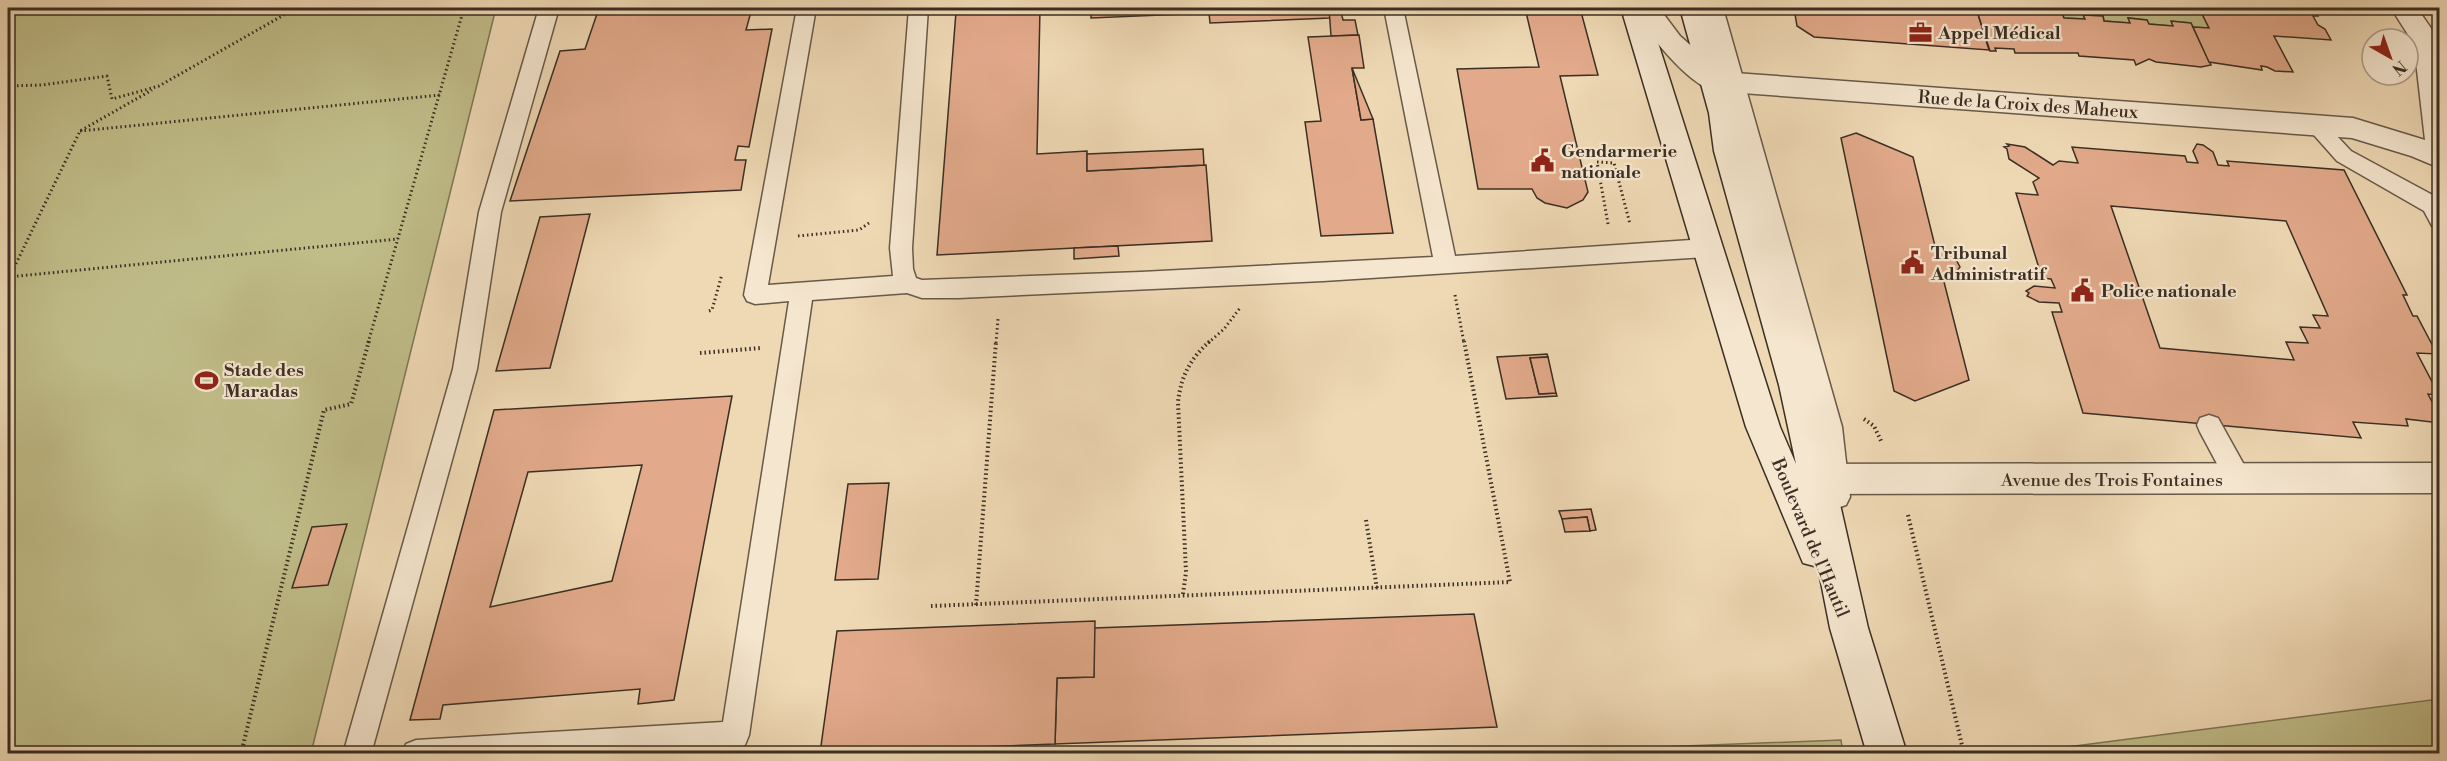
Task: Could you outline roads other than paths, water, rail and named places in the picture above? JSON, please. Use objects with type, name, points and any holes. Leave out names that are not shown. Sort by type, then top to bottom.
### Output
[{"type":"main road","name":"Boulevard de l'Hautil","points":[[1634,8],[1706,248],[1763,427],[1811,478]]},
{"type":"main road","points":[[1645,8],[1670,42],[1724,81]]},
{"type":"main road","name":"Boulevard de l'Hautil","points":[[1693,8],[1724,81],[1729,150],[1796,385],[1806,427],[1811,478],[1849,628],[1883,739]]},
{"type":"main road","points":[[2404,8],[2434,50],[2439,149]]},
{"type":"main road","name":"Rue de la Croix des Maheux","points":[[1724,81],[2315,125],[2361,130],[2421,149],[2439,158]]},
{"type":"main road","points":[[1706,248],[1796,385]]},
{"type":"main road","name":"Avenue des Trois Fontaines","points":[[1811,478],[1900,480],[2439,478]]},
{"type":"lane","points":[[357,753],[465,369],[490,212],[549,8]]},
{"type":"lane","points":[[806,8],[755,295],[907,284],[922,289],[959,289],[1706,248]]},
{"type":"lane","points":[[907,284],[902,269],[903,218],[918,8]]},
{"type":"lane","points":[[1393,8],[1446,264]]},
{"type":"lane","points":[[1713,8],[1719,33],[1724,81],[1830,427],[1811,478],[1849,628]]},
{"type":"lane","points":[[2315,125],[2344,156],[2432,205],[2439,220]]},
{"type":"lane","points":[[416,753],[735,735],[802,292]]},
{"type":"lane","points":[[2209,425],[2239,480]]},
{"type":"place","name":"Appel Médical","points":[[1920,33]]},
{"type":"place","name":"Gendarmerie nationale","points":[[1543,161]]},
{"type":"place","name":"Tribunal Administratif","points":[[1913,263]]},
{"type":"place","name":"Police nationale","points":[[2083,291]]},
{"type":"place","name":"Stade des Maradas","points":[[206,380]]}]
